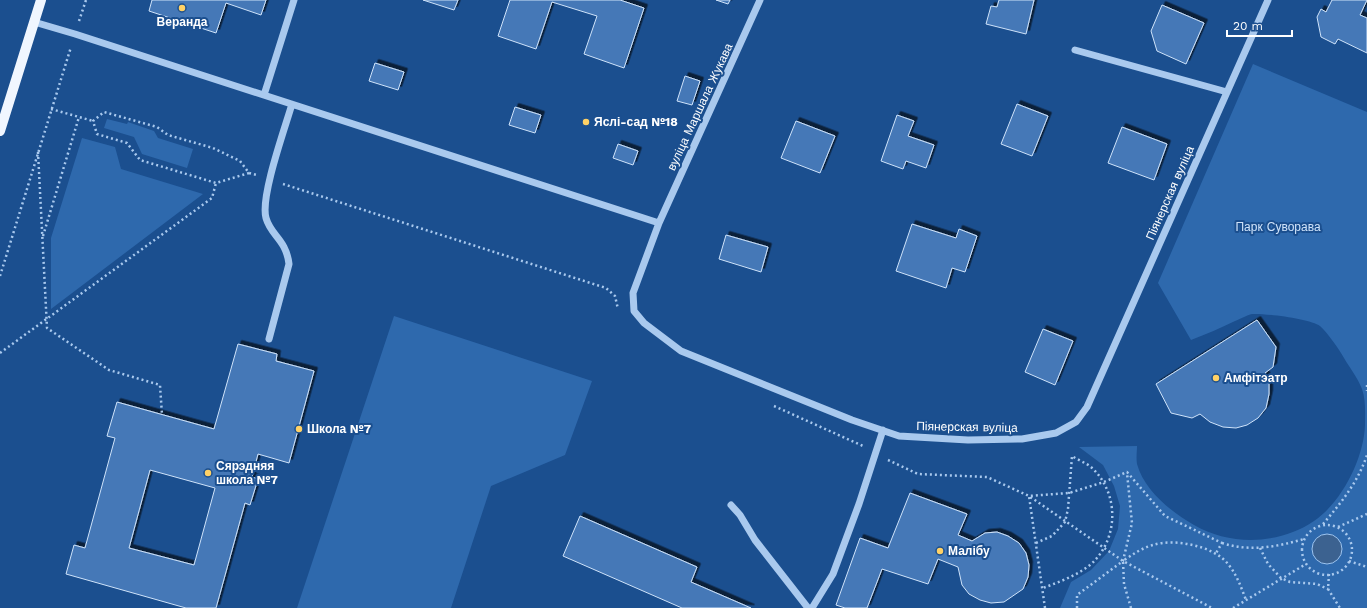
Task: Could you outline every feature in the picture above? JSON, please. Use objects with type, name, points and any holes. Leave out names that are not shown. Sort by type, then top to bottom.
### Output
[{"type":"main road","points":[[0,131],[41,0]]},
{"type":"street","points":[[264,95],[294,0]]},
{"type":"street","name":"вуліца Маршала Жукава","points":[[659,223],[760,0]]},
{"type":"street","name":"Піянерская вуліца","points":[[659,223],[633,293],[634,311],[644,323],[681,350],[899,436],[968,440],[1022,439],[1056,433],[1076,422],[1087,407],[1268,0]]},
{"type":"street","points":[[34,22],[659,223]]},
{"type":"street","points":[[1075,50],[1227,92]]},
{"type":"street","points":[[269,339],[289,264],[287,251],[267,220],[264,210],[265,199],[292,104]]},
{"type":"street","points":[[812,608],[833,574],[859,504],[883,430]]},
{"type":"street","points":[[731,505],[740,515],[755,540],[808,608]]},
{"type":"path","points":[[0,276],[86,0]]},
{"type":"path","points":[[51,109],[93,120],[104,112],[157,127],[168,135],[213,148],[240,161],[249,173],[216,183],[140,160],[127,143],[97,134],[93,120]]},
{"type":"path","points":[[43,239],[79,117]]},
{"type":"path","points":[[38,152],[47,328],[109,370],[160,385],[162,415]]},
{"type":"path","points":[[0,353],[212,198],[216,183]]},
{"type":"path","points":[[1367,386],[1367,391]]},
{"type":"path","points":[[1338,527],[1350,539],[1352,554],[1344,568],[1329,574],[1321,574],[1306,564],[1302,548],[1304,539],[1309,532],[1323,525],[1353,486],[1362,471],[1367,455]]},
{"type":"path","points":[[1036,543],[1052,536],[1065,522],[1068,509],[1072,456],[1091,467],[1104,482],[1113,512],[1113,525],[1104,548],[1098,557],[1075,575],[1043,588]]},
{"type":"path","points":[[1127,472],[1165,516],[1222,543],[1234,546],[1260,548],[1304,539]]},
{"type":"path","points":[[1045,608],[1029,496],[1069,493],[1104,482],[1127,472]]},
{"type":"path","points":[[1127,472],[1132,523],[1123,561],[1124,584],[1131,608]]},
{"type":"path","points":[[1323,525],[1338,527],[1367,514]]},
{"type":"path","points":[[1216,553],[1222,543]]},
{"type":"path","points":[[1077,608],[1077,595],[1139,550],[1154,544],[1197,545],[1216,553],[1227,562],[1238,578],[1246,600]]},
{"type":"path","points":[[1260,548],[1268,564],[1281,578],[1290,582],[1317,584],[1328,589],[1340,608]]},
{"type":"path","points":[[1349,561],[1367,567]]},
{"type":"path","points":[[1233,608],[1306,564]]},
{"type":"path","points":[[1328,589],[1329,574]]},
{"type":"green space","name":"Парк Суворава","points":[[1253,64],[1367,112],[1367,608],[1060,608],[1071,582],[1091,570],[1109,551],[1118,529],[1120,506],[1114,486],[1103,465],[1079,447],[1137,446],[1137,464],[1146,483],[1152,491],[1176,514],[1208,532],[1223,537],[1254,540],[1286,535],[1314,521],[1324,513],[1334,503],[1350,478],[1361,451],[1365,425],[1365,402],[1362,389],[1339,350],[1320,326],[1315,323],[1298,319],[1252,314],[1191,340],[1158,283]]},
{"type":"green space","points":[[107,119],[127,124],[128,122],[154,131],[158,138],[193,149],[187,168],[142,154],[134,137],[104,128]]},
{"type":"green space","points":[[82,138],[115,147],[121,169],[203,194],[51,309],[51,238]]},
{"type":"green space","points":[[394,316],[592,381],[565,455],[491,486],[451,608],[297,608]]},
{"type":"shaded area","points":[[1327,534],[1338,538],[1342,549],[1338,560],[1327,564],[1316,560],[1312,549],[1316,538]]},
{"type":"building","points":[[152,0],[266,0],[261,15],[226,3],[216,33],[149,11]]},
{"type":"building","points":[[423,0],[458,0],[454,10]]},
{"type":"building","points":[[510,0],[620,0],[644,8],[624,68],[584,54],[597,16],[552,2],[536,49],[498,36]]},
{"type":"building","points":[[716,0],[730,0],[728,4]]},
{"type":"building","points":[[999,0],[1034,0],[1026,34],[986,24],[991,6],[997,7]]},
{"type":"building","points":[[1332,0],[1367,0],[1360,15],[1367,18],[1367,53],[1338,39],[1335,44],[1321,37],[1317,17],[1321,9],[1326,12]]},
{"type":"building","points":[[1162,5],[1204,23],[1186,64],[1157,51],[1151,31]]},
{"type":"building","points":[[375,63],[404,72],[398,90],[369,81]]},
{"type":"building","points":[[685,76],[700,81],[692,105],[677,101]]},
{"type":"building","points":[[1017,104],[1048,116],[1032,156],[1001,144]]},
{"type":"building","points":[[515,107],[541,115],[535,133],[509,125]]},
{"type":"building","points":[[897,115],[914,121],[908,136],[934,145],[926,168],[906,161],[903,169],[881,161]]},
{"type":"building","points":[[796,121],[835,136],[820,173],[781,158]]},
{"type":"building","points":[[1122,127],[1167,144],[1154,180],[1108,163]]},
{"type":"building","points":[[618,144],[638,151],[633,165],[613,158]]},
{"type":"building","points":[[912,224],[956,238],[959,229],[977,236],[965,272],[952,268],[946,288],[896,271]]},
{"type":"building","points":[[726,235],[768,247],[761,272],[719,259]]},
{"type":"building","name":"Амфітэатр","points":[[1257,320],[1276,347],[1273,367],[1265,373],[1269,383],[1269,394],[1266,408],[1258,418],[1247,425],[1236,428],[1223,427],[1210,422],[1200,414],[1192,418],[1171,413],[1156,384]]},
{"type":"building","points":[[1043,329],[1073,341],[1055,385],[1025,372]]},
{"type":"building","name":"Сярэдняя школа №7","points":[[238,344],[277,354],[276,361],[314,371],[289,463],[258,454],[252,477],[258,479],[250,505],[245,503],[216,608],[186,608],[66,574],[74,545],[85,548],[115,438],[107,436],[117,402],[214,429]],"holes":[[[150,470],[215,488],[194,565],[129,548]]]},
{"type":"building","name":"Малібу","points":[[910,493],[967,514],[958,535],[972,541],[985,533],[997,532],[1008,536],[1019,543],[1026,553],[1029,565],[1028,577],[1023,589],[1004,602],[991,603],[980,600],[969,594],[962,585],[958,567],[938,559],[928,584],[882,569],[867,608],[845,608],[836,605],[860,538],[888,548]]},
{"type":"building","points":[[580,516],[697,567],[691,582],[751,608],[682,608],[563,556]]},
{"type":"place","name":"Веранда","points":[[182,8]]},
{"type":"place","name":"Яслі-сад №18","points":[[586,122]]},
{"type":"place","name":"Амфітэатр","points":[[1216,378]]},
{"type":"place","name":"Школа №7","points":[[299,429]]},
{"type":"place","name":"Сярэдняя школа №7","points":[[208,473]]},
{"type":"place","name":"Малібу","points":[[940,551]]}]
